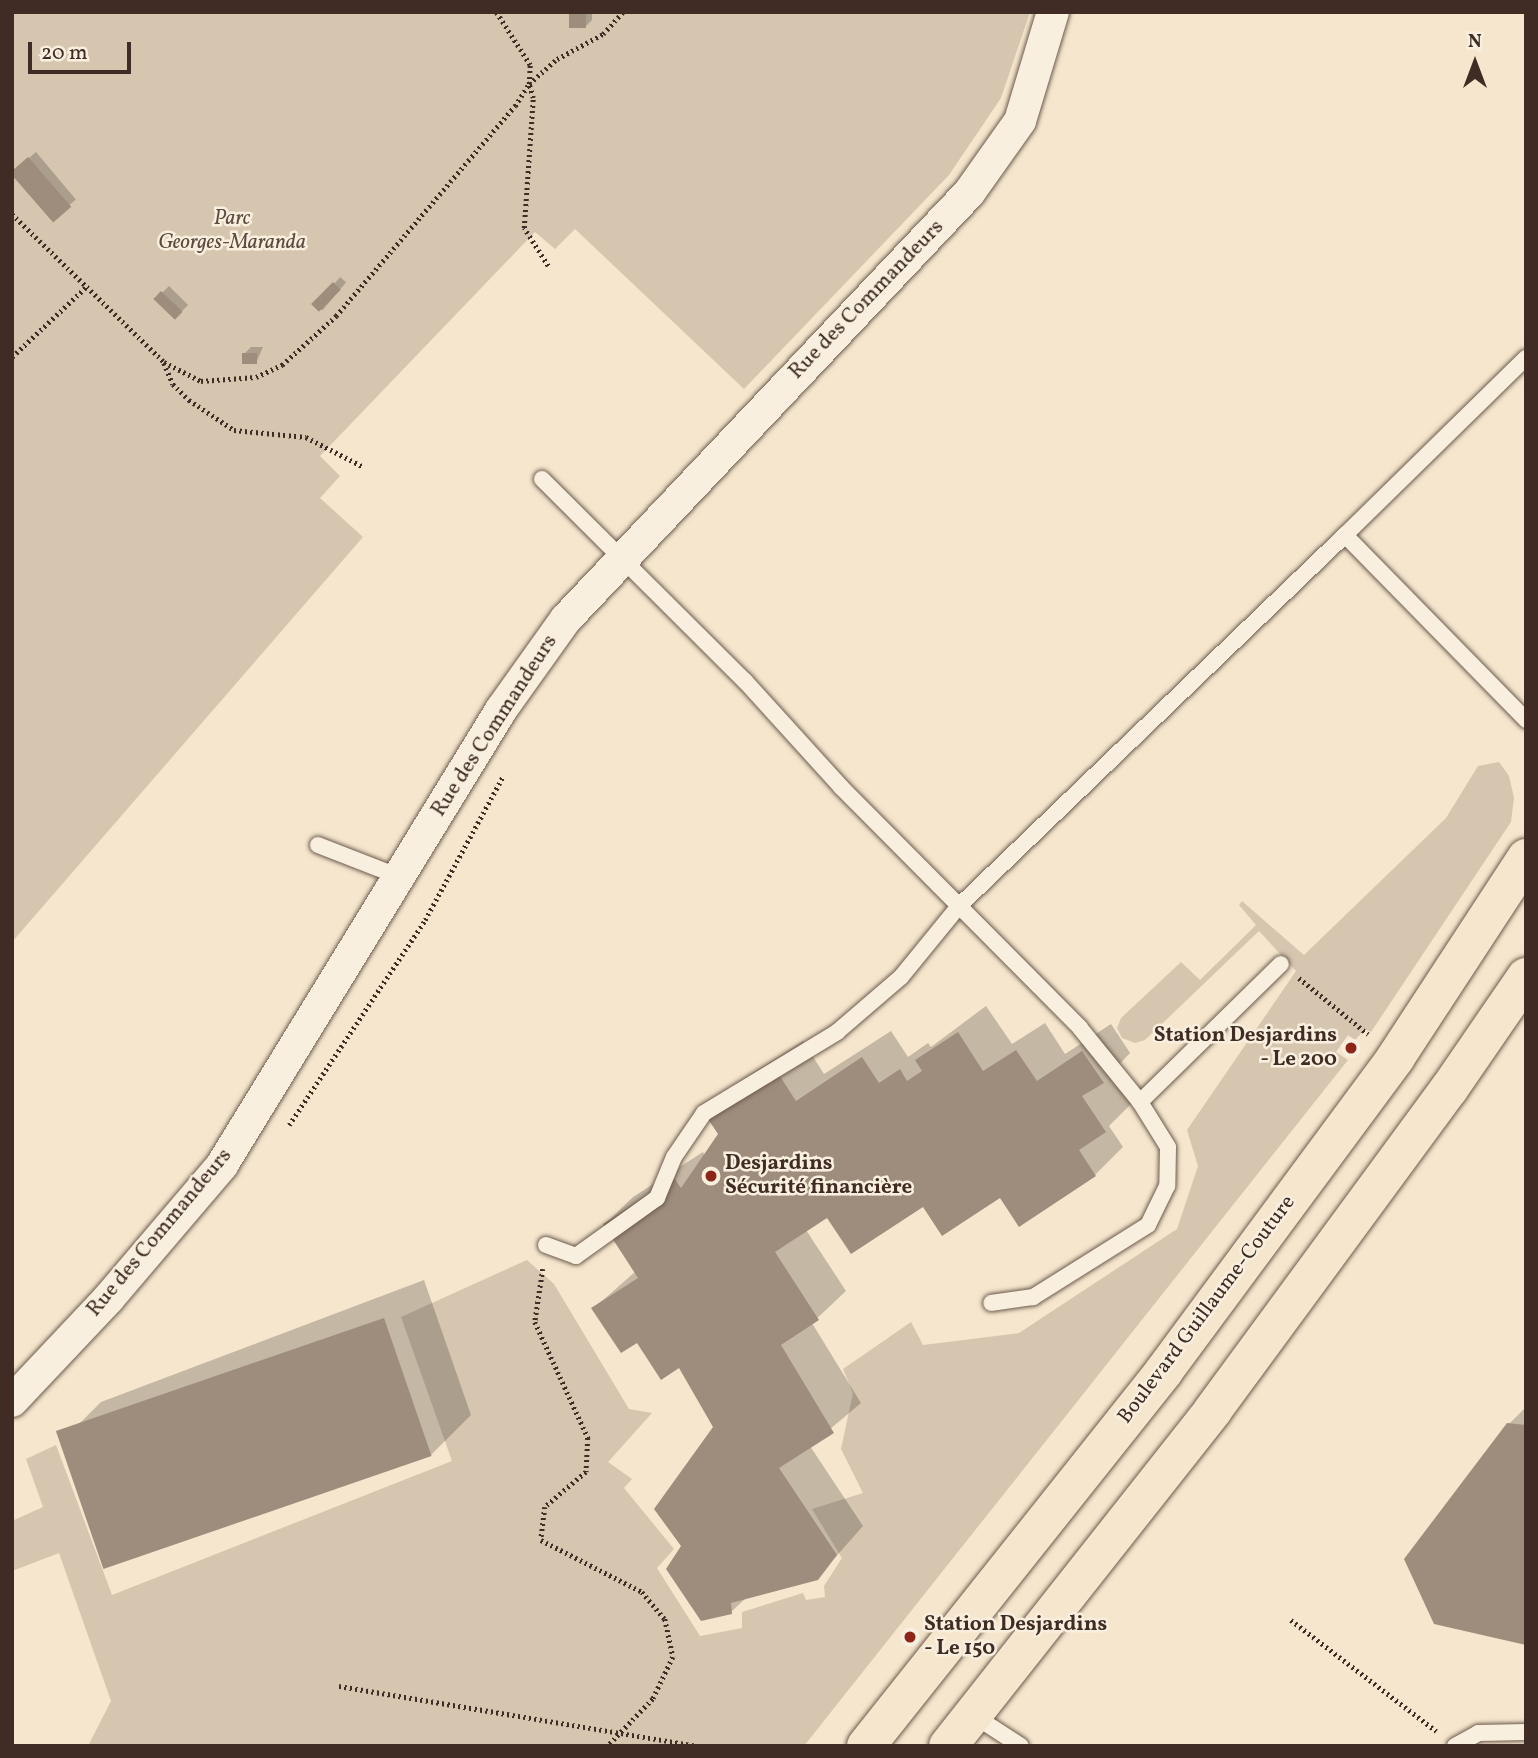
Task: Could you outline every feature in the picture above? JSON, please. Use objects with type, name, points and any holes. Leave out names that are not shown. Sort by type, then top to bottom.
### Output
[{"type":"main road","name":"Boulevard Guillaume-Couture","points":[[866,1746],[1164,1371],[1395,1057],[1526,858]]},
{"type":"main road","points":[[948,1746],[1213,1410],[1450,1089],[1526,977]]},
{"type":"street","name":"Rue des Commandeurs","points":[[12,1401],[109,1298],[222,1165],[501,710],[566,619],[621,557],[969,193],[1020,121],[1053,12]]},
{"type":"lane","points":[[546,1245],[576,1256],[657,1198],[674,1157],[704,1113],[837,1032],[901,977],[959,905],[1526,358]]},
{"type":"lane","points":[[542,479],[1080,1028],[1140,1102],[1168,1147],[1167,1186],[1148,1225],[1033,1297],[991,1303]]},
{"type":"lane","points":[[1345,535],[1526,720]]},
{"type":"lane","points":[[318,845],[400,877]]},
{"type":"lane","points":[[1140,1102],[1281,964]]},
{"type":"lane","points":[[972,1714],[1021,1746]]},
{"type":"lane","points":[[1455,1746],[1478,1733],[1526,1732]]},
{"type":"path","points":[[496,12],[530,65],[529,84],[533,99],[524,228],[548,266]]},
{"type":"path","points":[[12,214],[164,362],[201,381],[256,377],[282,365],[336,316],[529,84],[557,59],[603,34],[623,12]]},
{"type":"path","points":[[12,357],[86,287]]},
{"type":"path","points":[[164,362],[173,384],[189,400],[234,430],[306,437],[362,466]]},
{"type":"path","points":[[282,1136],[425,920],[508,766]]},
{"type":"path","points":[[1281,964],[1372,1036]]},
{"type":"path","points":[[546,1245],[535,1322],[588,1438],[586,1472],[545,1507],[541,1539],[642,1592],[665,1619],[673,1657],[653,1699],[623,1734],[608,1746]]},
{"type":"path","points":[[1291,1620],[1436,1731]]},
{"type":"path","points":[[339,1686],[697,1746]]},
{"type":"green space","name":"Parc Georges-Maranda","points":[[12,12],[1030,12],[1001,98],[949,175],[744,389],[575,229],[555,249],[535,232],[320,456],[340,476],[320,498],[363,537],[12,942]]},
{"type":"green space","points":[[1499,762],[1509,776],[1514,798],[1511,822],[1371,1032],[1365,1029],[1355,1040],[1348,1035],[1336,1052],[1348,1060],[804,1746],[88,1746],[111,1701],[59,1553],[12,1571],[12,1521],[43,1507],[26,1459],[56,1445],[112,1595],[452,1461],[401,1317],[527,1260],[554,1284],[629,1409],[652,1413],[608,1462],[632,1479],[624,1488],[674,1549],[657,1568],[700,1636],[742,1628],[742,1612],[803,1593],[806,1600],[825,1597],[824,1586],[842,1558],[812,1509],[863,1493],[841,1449],[853,1393],[843,1369],[911,1322],[923,1345],[1019,1333],[1177,1229],[1198,1166],[1187,1130],[1296,971],[1259,931],[1145,1040],[1135,1043],[1122,1038],[1117,1028],[1121,1018],[1181,962],[1200,980],[1256,925],[1239,905],[1242,901],[1304,955],[1446,818],[1478,766]]},
{"type":"building","points":[[569,12],[586,12],[586,28],[569,28]]},
{"type":"building","points":[[28,157],[71,207],[53,223],[12,175],[12,171]]},
{"type":"building","points":[[333,282],[341,290],[319,312],[311,304]]},
{"type":"building","points":[[161,291],[183,312],[175,320],[153,299]]},
{"type":"building","points":[[242,353],[257,353],[257,364],[242,364]]},
{"type":"building","points":[[958,1032],[983,1071],[1016,1050],[1037,1081],[1082,1051],[1104,1083],[1082,1096],[1106,1132],[1079,1150],[1096,1176],[1019,1227],[1000,1198],[942,1236],[923,1207],[851,1254],[827,1218],[775,1252],[819,1320],[781,1345],[834,1433],[779,1468],[837,1555],[818,1580],[731,1603],[732,1614],[701,1621],[666,1569],[681,1546],[654,1509],[713,1427],[679,1368],[661,1380],[637,1343],[621,1353],[591,1308],[638,1278],[603,1224],[674,1178],[681,1188],[718,1134],[704,1113],[774,1067],[796,1101],[862,1057],[879,1083],[900,1069],[907,1081],[922,1071],[915,1060]]},
{"type":"building","points":[[384,1318],[432,1456],[103,1569],[56,1431]]},
{"type":"building","points":[[1507,1423],[1526,1425],[1526,1645],[1434,1624],[1404,1559]]},
{"type":"place","name":"Station Desjardins - Le 200","points":[[1351,1048]]},
{"type":"place","name":"Desjardins Sécurité financière","points":[[711,1176]]},
{"type":"place","name":"Station Desjardins - Le 150","points":[[910,1637]]}]
